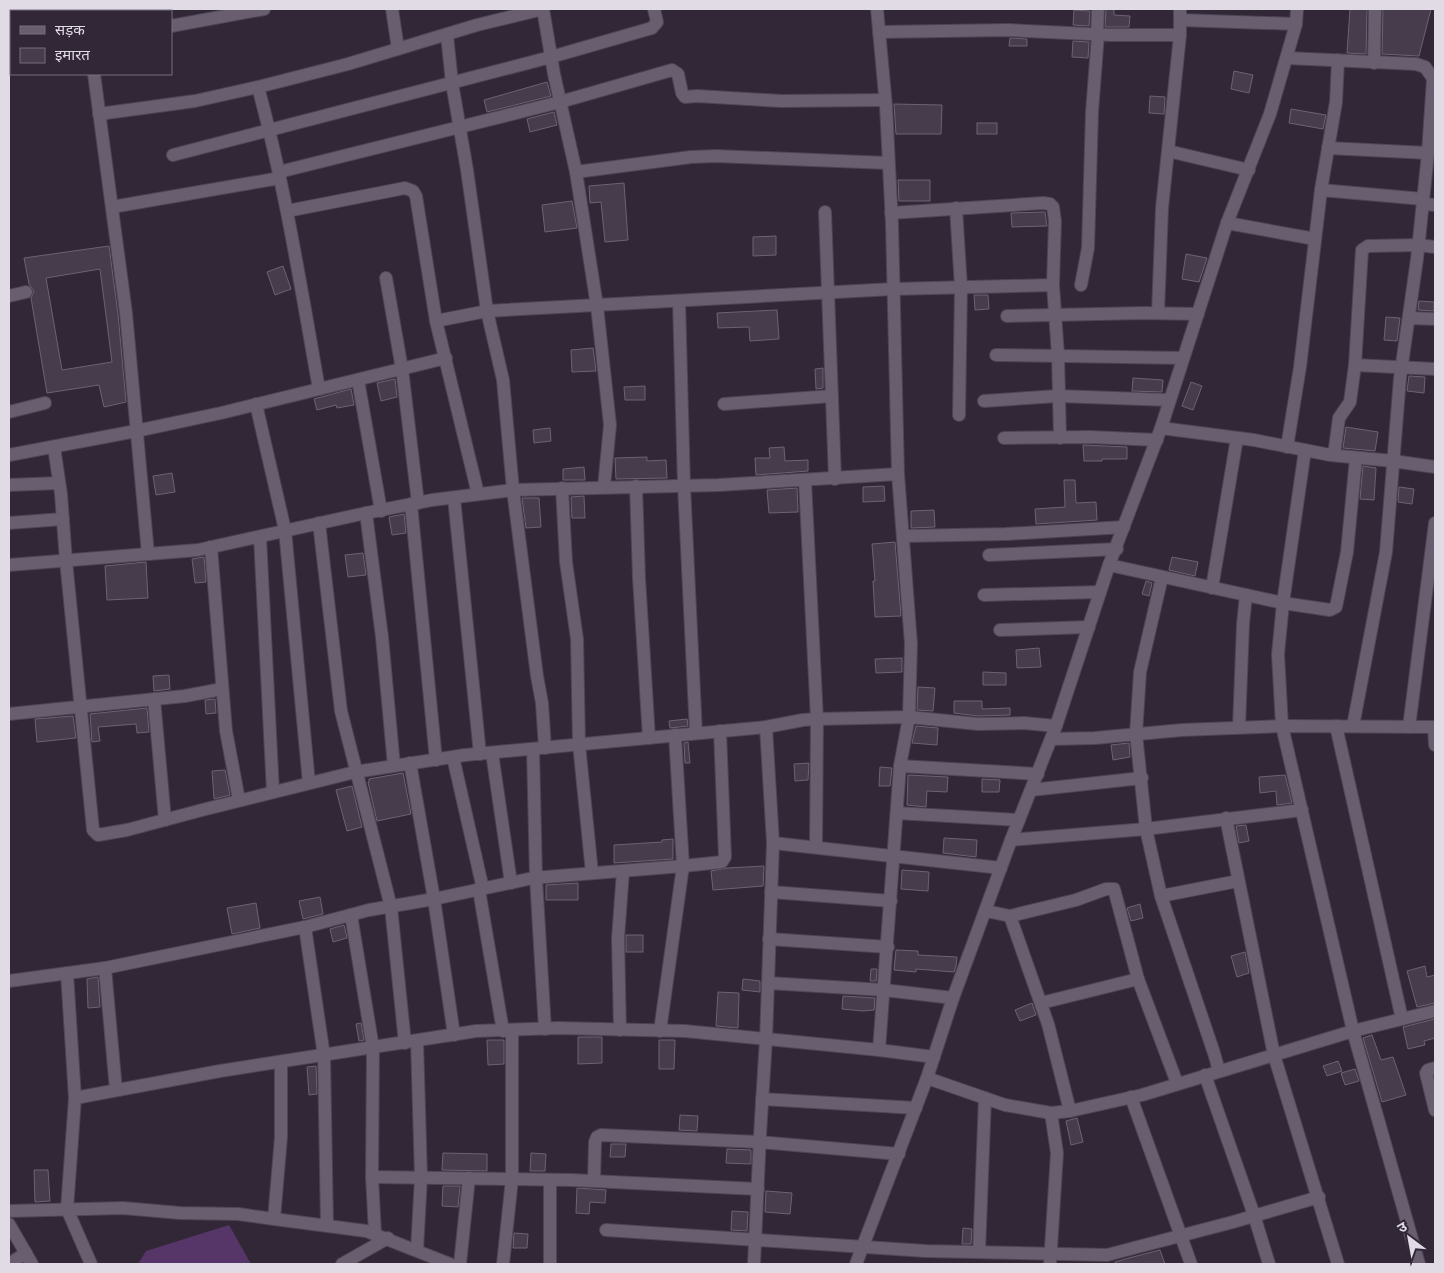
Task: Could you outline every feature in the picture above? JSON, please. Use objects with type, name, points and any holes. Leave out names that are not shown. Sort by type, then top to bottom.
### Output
[{"type":"street","points":[[172,26],[264,9]]},
{"type":"street","points":[[392,9],[398,50]]},
{"type":"street","points":[[99,114],[195,101],[258,87],[543,9],[560,102],[576,172],[598,306],[610,425],[604,487]]},
{"type":"street","points":[[173,155],[551,57],[652,28],[657,22],[654,9]]},
{"type":"street","points":[[876,9],[885,100],[894,289],[898,474],[911,644],[909,718],[900,766],[879,1050]]},
{"type":"street","points":[[1081,285],[1088,248],[1092,112],[1098,9]]},
{"type":"street","points":[[856,1264],[927,1078],[953,998],[1011,840],[1056,726],[1109,565],[1161,428],[1227,222],[1270,114],[1296,24],[1297,9]]},
{"type":"street","points":[[1374,63],[1375,9]]},
{"type":"street","points":[[1158,313],[1162,208],[1180,35],[1180,14],[1296,24]]},
{"type":"street","points":[[879,32],[1008,30],[1180,35]]},
{"type":"street","points":[[447,35],[452,83],[487,310],[503,380],[512,490],[542,703],[536,878],[545,1029]]},
{"type":"street","points":[[1287,58],[1416,64],[1426,67],[1434,80],[1428,153],[1431,169],[1402,367],[1386,552],[1353,726]]},
{"type":"street","points":[[1288,447],[1300,367],[1321,190],[1336,102],[1338,60]]},
{"type":"street","points":[[112,208],[279,175],[357,151],[460,128],[672,70],[678,74],[682,93],[685,97],[781,100],[885,100]]},
{"type":"street","points":[[94,75],[126,312],[148,554]]},
{"type":"street","points":[[258,87],[270,130],[287,211],[319,389]]},
{"type":"street","points":[[1328,148],[1428,153]]},
{"type":"street","points":[[1168,152],[1249,170]]},
{"type":"street","points":[[576,172],[691,157],[716,156],[888,163]]},
{"type":"street","points":[[287,211],[405,188],[413,191],[416,196],[436,321],[478,494]]},
{"type":"street","points":[[1321,190],[1427,203]]},
{"type":"street","points":[[891,212],[1042,203],[1050,204],[1053,207],[1055,221],[1053,285],[1058,355],[1060,438]]},
{"type":"street","points":[[956,208],[961,287],[959,415]]},
{"type":"street","points":[[825,212],[835,479]]},
{"type":"street","points":[[1227,222],[1315,239]]},
{"type":"street","points":[[1334,455],[1339,418],[1350,402],[1355,365],[1362,250],[1368,246],[1419,245],[1435,247]]},
{"type":"street","points":[[386,278],[402,369],[436,760]]},
{"type":"street","points":[[436,321],[487,310],[598,306],[894,289],[1053,285]]},
{"type":"street","points":[[9,296],[26,292]]},
{"type":"street","points":[[680,301],[684,486],[696,733]]},
{"type":"street","points":[[1007,316],[1198,314]]},
{"type":"street","points":[[1410,318],[1435,319]]},
{"type":"street","points":[[996,355],[1183,358]]},
{"type":"street","points":[[9,455],[136,431],[446,358]]},
{"type":"street","points":[[1355,365],[1435,369]]},
{"type":"street","points":[[358,380],[382,510]]},
{"type":"street","points":[[724,404],[832,396]]},
{"type":"street","points":[[984,401],[1058,396],[1169,400]]},
{"type":"street","points":[[9,412],[45,403]]},
{"type":"street","points":[[256,404],[285,530],[310,783]]},
{"type":"street","points":[[1161,428],[1237,438],[1334,455],[1435,467]]},
{"type":"street","points":[[1004,438],[1126,438],[1156,440]]},
{"type":"street","points":[[1212,588],[1237,438]]},
{"type":"street","points":[[54,447],[63,519],[94,834],[127,830],[355,772],[486,753],[766,727],[817,719],[909,718],[978,724],[1024,723],[1056,726]]},
{"type":"street","points":[[1305,450],[1283,603],[1278,654],[1282,726],[1353,1031],[1419,1264]]},
{"type":"street","points":[[1109,565],[1283,603],[1330,610],[1336,607],[1347,552],[1356,458]]},
{"type":"street","points":[[9,566],[198,550],[366,512],[512,490],[805,481],[898,474]]},
{"type":"street","points":[[805,481],[817,719],[816,847]]},
{"type":"street","points":[[9,485],[59,483]]},
{"type":"street","points":[[636,486],[638,578],[649,738]]},
{"type":"street","points":[[562,488],[566,562],[576,639],[579,744],[592,873]]},
{"type":"street","points":[[454,498],[486,753],[510,883]]},
{"type":"street","points":[[366,512],[382,637],[394,766]]},
{"type":"street","points":[[9,523],[63,519]]},
{"type":"street","points":[[319,523],[341,711],[355,772],[391,906],[411,1042],[421,1178],[417,1250]]},
{"type":"street","points":[[1409,727],[1430,609],[1435,523]]},
{"type":"street","points":[[903,536],[1006,534],[1124,527]]},
{"type":"street","points":[[260,537],[273,792]]},
{"type":"street","points":[[210,547],[226,731],[239,800]]},
{"type":"street","points":[[989,555],[1116,548]]},
{"type":"street","points":[[1162,577],[1140,672],[1136,734],[1146,829],[1161,896],[1219,1071]]},
{"type":"street","points":[[984,595],[1100,592]]},
{"type":"street","points":[[1239,727],[1246,595]]},
{"type":"street","points":[[1000,630],[1089,627]]},
{"type":"street","points":[[9,714],[185,696],[222,689]]},
{"type":"street","points":[[154,699],[165,820]]},
{"type":"street","points":[[1336,726],[1402,1020]]},
{"type":"street","points":[[754,1264],[759,1142],[766,1039],[773,843],[766,727]]},
{"type":"street","points":[[1051,739],[1095,738],[1239,727],[1435,727],[1435,745]]},
{"type":"street","points":[[9,981],[105,968],[305,927],[391,906],[536,878],[722,862],[725,857],[720,731]]},
{"type":"street","points":[[660,1030],[683,866],[675,735]]},
{"type":"street","points":[[453,757],[508,1030],[512,1179],[504,1264]]},
{"type":"street","points":[[410,763],[434,899],[454,1035]]},
{"type":"street","points":[[900,766],[1038,774]]},
{"type":"street","points":[[1032,790],[1142,778]]},
{"type":"street","points":[[1011,840],[1146,829],[1302,810]]},
{"type":"street","points":[[897,812],[1019,820]]},
{"type":"street","points":[[1226,818],[1274,1055],[1338,1264]]},
{"type":"street","points":[[773,843],[1001,868]]},
{"type":"street","points":[[620,1030],[618,938],[623,871]]},
{"type":"street","points":[[1161,896],[1238,881]]},
{"type":"street","points":[[986,911],[1010,916],[1076,900],[1112,888],[1115,892],[1138,980],[1177,1084]]},
{"type":"street","points":[[771,892],[891,901]]},
{"type":"street","points":[[351,915],[373,1048],[372,1177],[375,1233]]},
{"type":"street","points":[[1010,916],[1041,1004],[1070,1111]]},
{"type":"street","points":[[305,927],[324,1056],[327,1225]]},
{"type":"street","points":[[769,939],[888,947]]},
{"type":"street","points":[[105,968],[116,1090]]},
{"type":"street","points":[[67,973],[75,1098],[67,1209],[90,1264]]},
{"type":"street","points":[[1041,1004],[1138,980]]},
{"type":"street","points":[[768,983],[884,990],[953,998]]},
{"type":"street","points":[[927,1078],[1005,1105],[1051,1113],[1070,1111],[1131,1097],[1353,1031],[1435,1011]]},
{"type":"street","points":[[75,1098],[220,1071],[454,1035],[508,1030],[660,1030],[879,1050],[934,1057]]},
{"type":"street","points":[[274,1219],[281,1137],[281,1062]]},
{"type":"street","points":[[1435,1068],[1428,1070],[1426,1074],[1435,1110]]},
{"type":"street","points":[[1206,1075],[1270,1264]]},
{"type":"street","points":[[1131,1097],[1191,1264]]},
{"type":"street","points":[[978,1256],[985,1098]]},
{"type":"street","points":[[762,1099],[916,1108]]},
{"type":"street","points":[[1051,1113],[1057,1153],[1051,1259]]},
{"type":"street","points":[[594,1181],[595,1142],[597,1137],[601,1135],[759,1142],[898,1154]]},
{"type":"street","points":[[372,1177],[594,1181],[758,1189]]},
{"type":"street","points":[[460,1264],[469,1178]]},
{"type":"street","points":[[550,1180],[550,1264]]},
{"type":"street","points":[[606,1230],[864,1246],[978,1256],[1106,1260],[1182,1235],[1319,1197]]},
{"type":"street","points":[[9,1211],[123,1208],[180,1213],[238,1214],[375,1233],[450,1264]]},
{"type":"street","points":[[9,1224],[29,1259],[9,1264]]},
{"type":"street","points":[[342,1264],[388,1238]]},
{"type":"street","points":[[424,1264],[435,1258]]},
{"type":"shaded area","points":[[229,1225],[251,1264],[138,1264],[146,1251]]},
{"type":"building","points":[[1106,9],[1114,9],[1114,15],[1130,16],[1129,27],[1105,27]]},
{"type":"building","points":[[1350,9],[1367,9],[1366,54],[1347,53]]},
{"type":"building","points":[[1383,9],[1431,9],[1419,56],[1382,54]]},
{"type":"building","points":[[1074,10],[1090,11],[1089,26],[1073,25]]},
{"type":"building","points":[[1010,38],[1027,39],[1027,46],[1009,46]]},
{"type":"building","points":[[1073,41],[1089,42],[1088,58],[1072,57]]},
{"type":"building","points":[[1234,71],[1253,75],[1249,93],[1231,89]]},
{"type":"building","points":[[547,82],[551,96],[487,112],[484,100]]},
{"type":"building","points":[[1150,96],[1165,97],[1164,114],[1149,113]]},
{"type":"building","points":[[894,104],[942,105],[941,134],[896,134]]},
{"type":"building","points":[[1291,109],[1326,115],[1323,129],[1289,123]]},
{"type":"building","points":[[554,112],[557,125],[530,132],[527,119]]},
{"type":"building","points":[[977,123],[997,123],[997,134],[977,134]]},
{"type":"building","points":[[898,180],[930,180],[930,201],[899,201]]},
{"type":"building","points":[[624,183],[628,240],[605,242],[601,202],[590,203],[589,186]]},
{"type":"building","points":[[572,201],[577,228],[545,232],[542,205]]},
{"type":"building","points":[[1045,212],[1047,226],[1012,227],[1011,213]]},
{"type":"building","points":[[776,236],[776,255],[753,256],[753,237]]},
{"type":"building","points":[[109,246],[118,314],[126,402],[104,407],[99,385],[47,393],[31,298],[34,291],[29,284],[24,258]],"holes":[[[100,269],[112,362],[62,370],[46,278]]]},
{"type":"building","points":[[1186,254],[1207,258],[1199,282],[1182,279]]},
{"type":"building","points":[[283,266],[291,289],[275,295],[267,272]]},
{"type":"building","points":[[974,295],[988,295],[989,309],[975,310]]},
{"type":"building","points":[[1419,301],[1434,302],[1434,311],[1418,310]]},
{"type":"building","points":[[777,310],[779,339],[750,341],[749,327],[718,328],[717,313]]},
{"type":"building","points":[[1386,317],[1400,318],[1397,341],[1384,340]]},
{"type":"building","points":[[593,348],[596,371],[572,372],[571,350]]},
{"type":"building","points":[[823,368],[823,388],[816,389],[815,369]]},
{"type":"building","points":[[1409,376],[1425,377],[1424,393],[1407,391]]},
{"type":"building","points":[[1133,378],[1163,380],[1162,392],[1132,391]]},
{"type":"building","points":[[395,379],[397,397],[381,401],[377,383]]},
{"type":"building","points":[[1191,382],[1202,386],[1193,410],[1182,406]]},
{"type":"building","points":[[645,386],[645,400],[625,400],[624,387]]},
{"type":"building","points":[[351,389],[354,405],[337,408],[336,405],[317,410],[314,399]]},
{"type":"building","points":[[1346,427],[1378,432],[1375,451],[1343,448]]},
{"type":"building","points":[[550,428],[551,441],[534,443],[533,430]]},
{"type":"building","points":[[1083,445],[1127,447],[1127,459],[1084,461]]},
{"type":"building","points":[[784,447],[785,461],[808,460],[808,471],[756,475],[755,458],[770,458],[769,448]]},
{"type":"building","points":[[647,457],[647,461],[666,460],[667,478],[616,479],[615,458]]},
{"type":"building","points":[[1363,466],[1376,468],[1374,500],[1360,499]]},
{"type":"building","points":[[584,467],[585,480],[563,480],[563,469]]},
{"type":"building","points":[[172,473],[175,492],[156,495],[153,476]]},
{"type":"building","points":[[1064,480],[1075,480],[1076,503],[1096,502],[1097,520],[1036,524],[1035,509],[1065,507]]},
{"type":"building","points":[[884,486],[885,501],[863,502],[863,487]]},
{"type":"building","points":[[1399,487],[1414,489],[1412,504],[1398,502]]},
{"type":"building","points":[[797,488],[798,512],[769,513],[767,490]]},
{"type":"building","points":[[584,496],[585,518],[572,518],[571,497]]},
{"type":"building","points":[[522,498],[539,498],[541,527],[526,528]]},
{"type":"building","points":[[934,510],[935,527],[911,528],[911,511]]},
{"type":"building","points":[[404,514],[406,533],[392,535],[389,517]]},
{"type":"building","points":[[895,542],[901,616],[875,617],[872,544]]},
{"type":"building","points":[[363,553],[366,575],[348,577],[345,555]]},
{"type":"building","points":[[204,557],[206,582],[195,583],[192,559]]},
{"type":"building","points":[[1172,557],[1198,562],[1195,576],[1169,570]]},
{"type":"building","points":[[146,562],[148,598],[107,600],[105,566]]},
{"type":"building","points":[[1146,581],[1152,583],[1149,596],[1142,594]]},
{"type":"building","points":[[1039,648],[1041,667],[1017,668],[1016,650]]},
{"type":"building","points":[[902,658],[902,672],[876,673],[875,659]]},
{"type":"building","points":[[983,672],[1006,673],[1006,685],[983,685]]},
{"type":"building","points":[[169,675],[170,689],[154,691],[153,676]]},
{"type":"building","points":[[918,687],[935,688],[933,711],[917,710]]},
{"type":"building","points":[[215,699],[216,713],[206,714],[205,700]]},
{"type":"building","points":[[954,701],[982,701],[982,709],[1010,708],[1010,715],[978,716],[954,713]]},
{"type":"building","points":[[147,708],[149,732],[137,733],[136,724],[98,727],[100,741],[92,742],[90,714]]},
{"type":"building","points":[[73,716],[76,738],[37,742],[35,719]]},
{"type":"building","points":[[687,719],[688,726],[670,728],[669,721]]},
{"type":"building","points":[[916,726],[938,728],[937,745],[912,743]]},
{"type":"building","points":[[688,742],[690,763],[685,763],[684,743]]},
{"type":"building","points":[[1129,743],[1130,757],[1113,760],[1111,745]]},
{"type":"building","points":[[809,763],[808,780],[795,781],[794,764]]},
{"type":"building","points":[[880,767],[892,768],[890,786],[879,786]]},
{"type":"building","points":[[225,770],[230,795],[214,799],[212,771]]},
{"type":"building","points":[[403,773],[411,814],[377,821],[368,782],[369,779]]},
{"type":"building","points":[[908,775],[948,777],[947,792],[927,791],[926,807],[907,805]]},
{"type":"building","points":[[1285,775],[1292,803],[1277,805],[1276,791],[1260,793],[1259,777]]},
{"type":"building","points":[[982,779],[1000,780],[999,792],[982,792]]},
{"type":"building","points":[[352,786],[362,827],[347,831],[336,790]]},
{"type":"building","points":[[1246,825],[1249,841],[1239,843],[1236,826]]},
{"type":"building","points":[[944,838],[977,840],[976,857],[943,853]]},
{"type":"building","points":[[673,839],[673,859],[614,863],[614,845],[662,842],[662,840]]},
{"type":"building","points":[[764,866],[763,886],[713,890],[711,871]]},
{"type":"building","points":[[902,870],[929,872],[928,891],[901,889]]},
{"type":"building","points":[[578,883],[578,900],[546,900],[546,885]]},
{"type":"building","points":[[320,897],[323,914],[303,919],[299,901]]},
{"type":"building","points":[[256,903],[260,928],[232,934],[227,908]]},
{"type":"building","points":[[1140,904],[1143,918],[1131,921],[1127,908]]},
{"type":"building","points":[[344,925],[347,938],[333,942],[330,929]]},
{"type":"building","points":[[626,935],[643,935],[643,952],[626,952]]},
{"type":"building","points":[[896,950],[918,951],[918,955],[957,957],[956,966],[954,972],[916,969],[916,972],[894,970]]},
{"type":"building","points":[[1245,952],[1249,973],[1237,977],[1231,956]]},
{"type":"building","points":[[1425,966],[1427,977],[1435,975],[1435,1003],[1417,1007],[1407,971]]},
{"type":"building","points":[[871,969],[877,969],[876,981],[870,981]]},
{"type":"building","points":[[98,977],[100,1007],[88,1008],[87,979]]},
{"type":"building","points":[[743,979],[760,981],[760,992],[742,990]]},
{"type":"building","points":[[718,992],[739,993],[738,1028],[716,1026]]},
{"type":"building","points":[[843,996],[875,998],[874,1010],[842,1009]]},
{"type":"building","points":[[1032,1003],[1036,1015],[1020,1021],[1015,1010]]},
{"type":"building","points":[[1435,1019],[1435,1038],[1424,1041],[1425,1045],[1408,1049],[1403,1027]]},
{"type":"building","points":[[361,1023],[364,1040],[359,1041],[356,1024]]},
{"type":"building","points":[[1372,1035],[1381,1060],[1393,1057],[1406,1095],[1382,1102],[1363,1038]]},
{"type":"building","points":[[578,1037],[602,1037],[602,1063],[578,1064]]},
{"type":"building","points":[[487,1040],[504,1040],[504,1064],[488,1065]]},
{"type":"building","points":[[659,1040],[675,1040],[674,1069],[659,1069]]},
{"type":"building","points":[[1338,1061],[1342,1071],[1327,1076],[1323,1066]]},
{"type":"building","points":[[316,1066],[317,1094],[309,1095],[307,1067]]},
{"type":"building","points":[[1355,1069],[1359,1081],[1345,1085],[1341,1073]]},
{"type":"building","points":[[680,1115],[698,1116],[697,1131],[679,1130]]},
{"type":"building","points":[[1077,1118],[1083,1142],[1071,1145],[1066,1121]]},
{"type":"building","points":[[611,1144],[626,1144],[625,1157],[610,1157]]},
{"type":"building","points":[[727,1149],[751,1150],[751,1164],[726,1163]]},
{"type":"building","points":[[443,1153],[487,1154],[487,1171],[442,1170]]},
{"type":"building","points":[[531,1153],[546,1154],[545,1171],[530,1171]]},
{"type":"building","points":[[34,1170],[48,1170],[50,1201],[35,1202]]},
{"type":"building","points":[[443,1186],[460,1186],[458,1207],[442,1206]]},
{"type":"building","points":[[577,1188],[606,1190],[605,1203],[590,1202],[589,1214],[576,1213]]},
{"type":"building","points":[[766,1191],[792,1193],[790,1214],[765,1212]]},
{"type":"building","points":[[732,1211],[748,1212],[747,1231],[731,1230]]},
{"type":"building","points":[[963,1228],[972,1229],[971,1244],[962,1244]]},
{"type":"building","points":[[514,1233],[528,1234],[527,1248],[513,1248]]},
{"type":"building","points":[[1160,1250],[1165,1264],[1115,1264],[1115,1262]]}]
